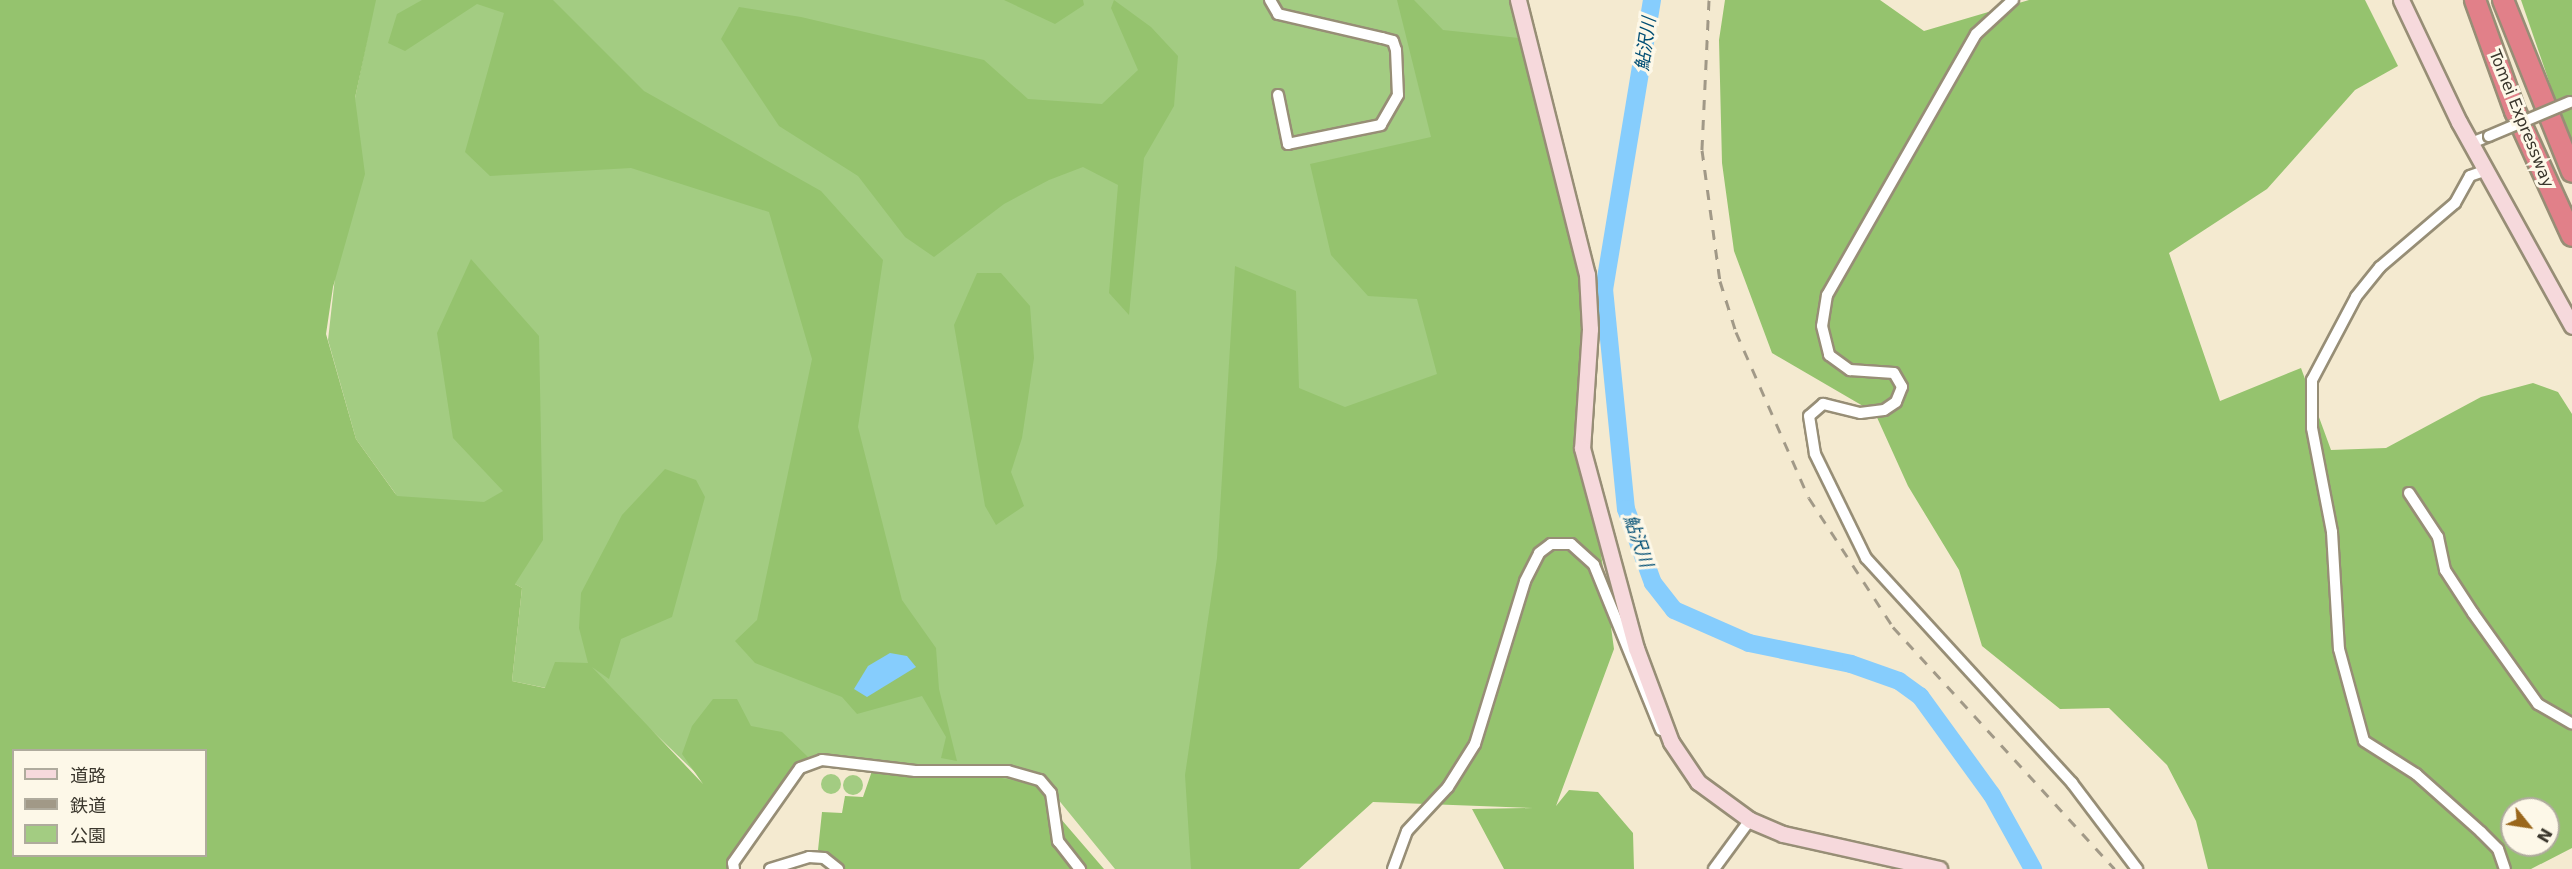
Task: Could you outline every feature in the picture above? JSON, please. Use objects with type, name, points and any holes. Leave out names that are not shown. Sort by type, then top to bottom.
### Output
[{"type":"highway","points":[[2461,0],[2515,111]]},
{"type":"highway","name":"Tomei Expressway","points":[[2475,0],[2515,111],[2572,236]]},
{"type":"highway","name":"Tomei Expressway","points":[[2503,0],[2572,172]]},
{"type":"street","points":[[1270,0],[1278,14],[1393,41],[1396,50],[1398,95],[1381,125],[1287,144],[1278,95]]},
{"type":"street","points":[[1518,0],[1587,274],[1590,329],[1582,447],[1591,491],[1656,710],[1671,742]]},
{"type":"street","points":[[2013,0],[1976,34],[1827,295],[1822,326],[1829,356],[1850,370],[1894,373],[1902,387],[1896,402],[1884,410],[1860,413],[1823,404],[1809,416],[1815,454],[1866,558],[2072,783],[2137,869]]},
{"type":"street","points":[[2401,0],[2471,143],[2572,326]]},
{"type":"street","points":[[2471,143],[2571,101]]},
{"type":"street","points":[[2487,170],[2470,176],[2455,203],[2380,267],[2356,297],[2312,380],[2312,428],[2332,532],[2339,649],[2364,741],[2416,774],[2481,832],[2498,849],[2505,869]]},
{"type":"street","points":[[2409,493],[2438,537],[2445,570],[2473,613],[2538,704],[2572,724]]},
{"type":"street","points":[[1393,869],[1407,831],[1448,787],[1475,744],[1525,581],[1539,553],[1551,544],[1571,544],[1594,565],[1652,714],[1698,782],[1750,820],[1783,834],[1939,869]]},
{"type":"street","points":[[734,869],[733,863],[800,768],[822,760],[915,771],[1008,771],[1040,780],[1051,793],[1058,841],[1080,869]]},
{"type":"street","points":[[1714,869],[1750,820]]},
{"type":"street","points":[[770,869],[809,857],[824,858],[838,869]]},
{"type":"green space","points":[[0,0],[376,0],[355,98],[365,174],[333,287],[326,334],[356,439],[397,496],[484,502],[503,491],[453,438],[437,333],[471,259],[539,336],[543,540],[515,584],[522,588],[512,681],[545,688],[555,662],[588,663],[579,628],[581,593],[622,515],[665,469],[696,480],[705,497],[672,617],[621,639],[609,679],[592,667],[703,784],[682,754],[692,726],[713,699],[737,699],[751,726],[782,732],[808,757],[730,869],[0,869]]},
{"type":"green space","points":[[375,0],[1523,0],[1568,323],[1197,869],[1115,869],[1048,787],[846,763],[699,776],[582,663],[546,688],[512,681],[522,588],[405,522],[395,493],[356,439],[328,340],[355,98]]},
{"type":"green space","points":[[422,0],[553,0],[644,91],[821,191],[883,260],[858,427],[902,600],[936,648],[939,689],[957,761],[941,758],[946,737],[922,696],[857,714],[842,697],[755,663],[735,641],[757,620],[812,359],[769,212],[631,168],[490,176],[465,152],[504,13],[477,4],[405,51],[388,43],[397,14]]},
{"type":"green space","points":[[1004,0],[1083,0],[1084,5],[1055,24]]},
{"type":"green space","points":[[1114,0],[1151,27],[1178,56],[1174,106],[1144,158],[1129,315],[1109,293],[1118,185],[1083,167],[1049,180],[1004,204],[934,257],[905,237],[858,176],[779,126],[721,39],[739,7],[801,17],[984,60],[1028,99],[1102,104],[1138,70],[1111,8]]},
{"type":"green space","points":[[1397,0],[1414,0],[1443,30],[1528,39],[1588,291],[1584,428],[1614,649],[1556,806],[1569,790],[1598,792],[1633,833],[1634,869],[1504,869],[1472,809],[1533,808],[1373,802],[1299,869],[1191,869],[1185,775],[1217,558],[1235,266],[1296,291],[1299,388],[1345,407],[1437,374],[1417,299],[1368,296],[1331,255],[1310,164],[1431,137]]},
{"type":"green space","points":[[1725,0],[1880,0],[1924,31],[2029,0],[2365,0],[2398,66],[2355,90],[2267,189],[2169,253],[2220,401],[2301,368],[2331,450],[2386,448],[2481,397],[2533,383],[2558,392],[2572,414],[2572,848],[2560,854],[2560,797],[2500,797],[2500,857],[2554,857],[2531,869],[2208,869],[2196,821],[2167,765],[2109,708],[2060,709],[1982,646],[1959,570],[1908,486],[1875,413],[1772,353],[1734,251],[1722,163],[1719,40]]},
{"type":"green space","points":[[2521,0],[2572,0],[2572,145],[2565,128]]},
{"type":"green space","points":[[977,273],[1001,273],[1030,306],[1034,358],[1022,438],[1011,472],[1024,506],[996,525],[985,506],[954,325]]},
{"type":"green space","points":[[873,768],[966,771],[1048,787],[1054,811],[1104,869],[840,869],[818,850],[822,812],[842,813],[845,796],[863,797]]},
{"type":"green space","points":[[831,774],[838,777],[841,784],[838,791],[831,794],[824,791],[821,784],[824,777]]},
{"type":"green space","points":[[853,775],[860,778],[863,785],[860,792],[853,795],[846,792],[843,785],[846,778]]},
{"type":"water","points":[[890,653],[907,656],[916,667],[867,697],[854,689],[868,666]]},
{"type":"waterway","name":"鮎沢川","points":[[1652,0],[1604,289],[1626,509],[1653,583],[1674,610],[1749,643],[1851,664],[1899,681],[1920,696],[1992,795],[2033,869]]},
{"type":"railway","points":[[1709,0],[1702,150],[1720,281],[1736,332],[1809,498],[1893,627],[2115,869]]}]
